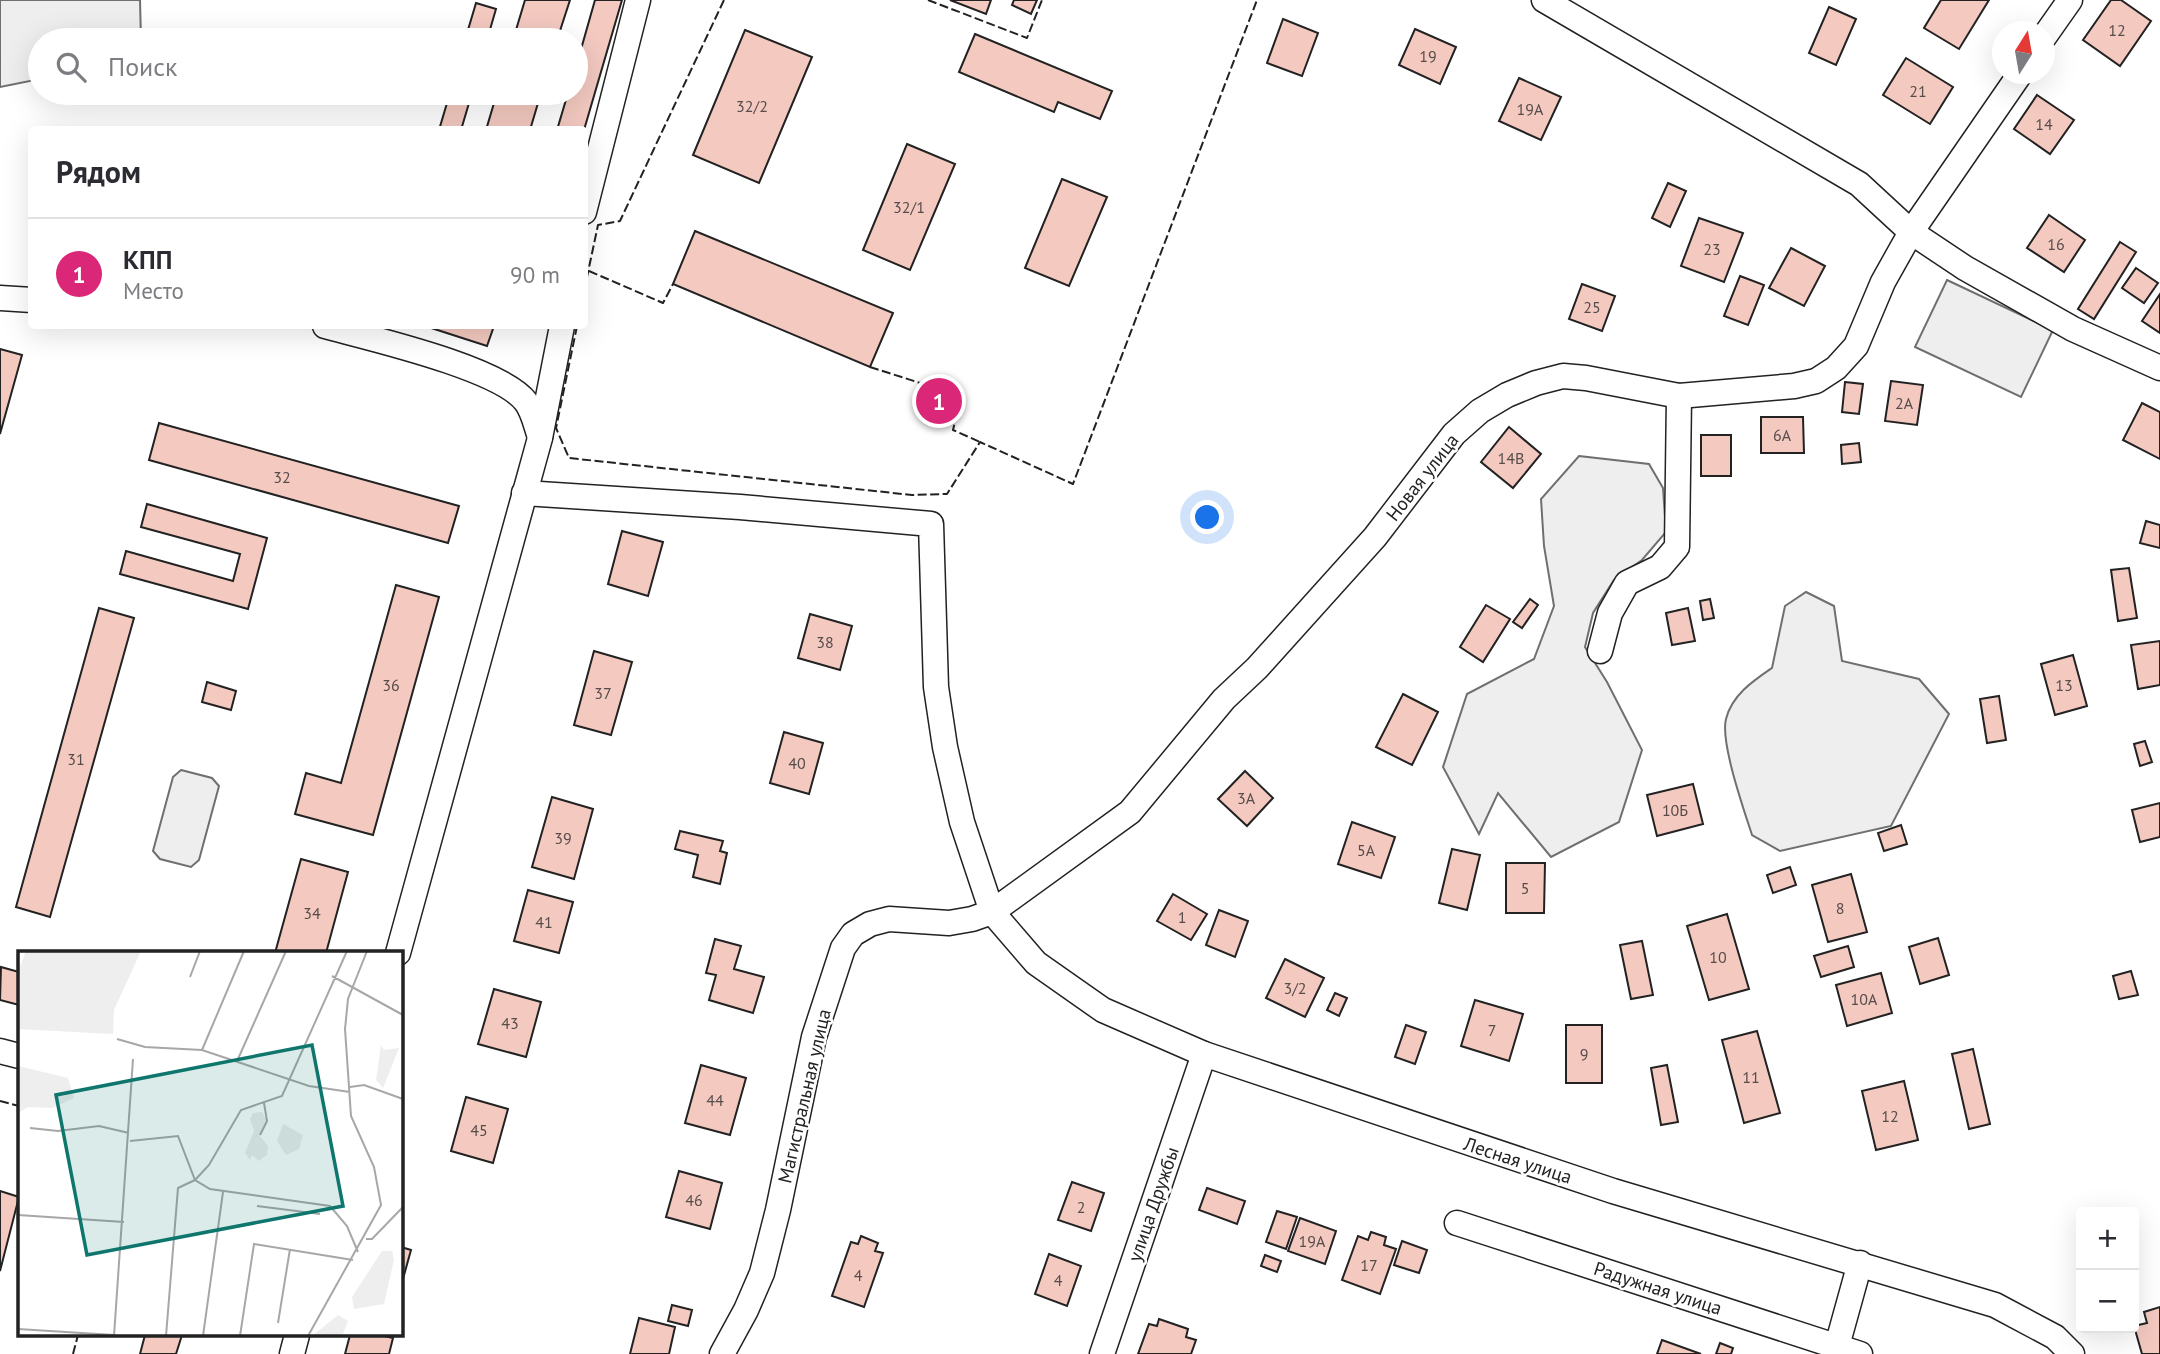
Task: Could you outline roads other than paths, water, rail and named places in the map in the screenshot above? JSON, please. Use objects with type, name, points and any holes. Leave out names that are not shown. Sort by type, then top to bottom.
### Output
[{"type":"street","points":[[588,196],[638,0]]},
{"type":"street","points":[[1544,0],[1859,184],[1911,232],[1965,268],[2073,329],[2160,368]]},
{"type":"street","points":[[2055,22],[2070,0]]},
{"type":"street","name":"Новая улица","points":[[992,912],[1130,812],[1224,699],[1257,668],[1375,537],[1454,434],[1480,411],[1507,395],[1563,376],[1679,396],[1794,386],[1816,381],[1836,368],[1856,346],[1883,282],[1911,232],[2013,84]]},
{"type":"street","points":[[0,298],[28,300]]},
{"type":"street","points":[[336,329],[433,356],[497,380],[526,401],[540,438]]},
{"type":"street","points":[[399,951],[540,438],[561,329]]},
{"type":"street","points":[[1600,651],[1610,613],[1628,583],[1660,568],[1677,547],[1679,396]]},
{"type":"street","points":[[524,493],[849,515],[931,524],[936,687],[962,822],[992,912]]},
{"type":"street","name":"Лесная улица","points":[[992,912],[1035,963],[1103,1010],[1204,1054],[1613,1191],[1994,1305],[2055,1337],[2072,1354]]},
{"type":"street","name":"Магистральная улица","points":[[722,1354],[762,1273],[814,1037],[843,948],[853,934],[870,924],[888,919],[949,923],[992,912]]},
{"type":"street","points":[[0,1051],[18,1056]]},
{"type":"street","name":"улица Дружбы","points":[[1102,1354],[1204,1054]]},
{"type":"street","name":"Радужная улица","points":[[1457,1223],[1860,1354]]},
{"type":"street","points":[[1837,1346],[1860,1263]]},
{"type":"street","points":[[292,1354],[297,1336]]},
{"type":"place","name":"КПП","points":[[939,401]]}]
